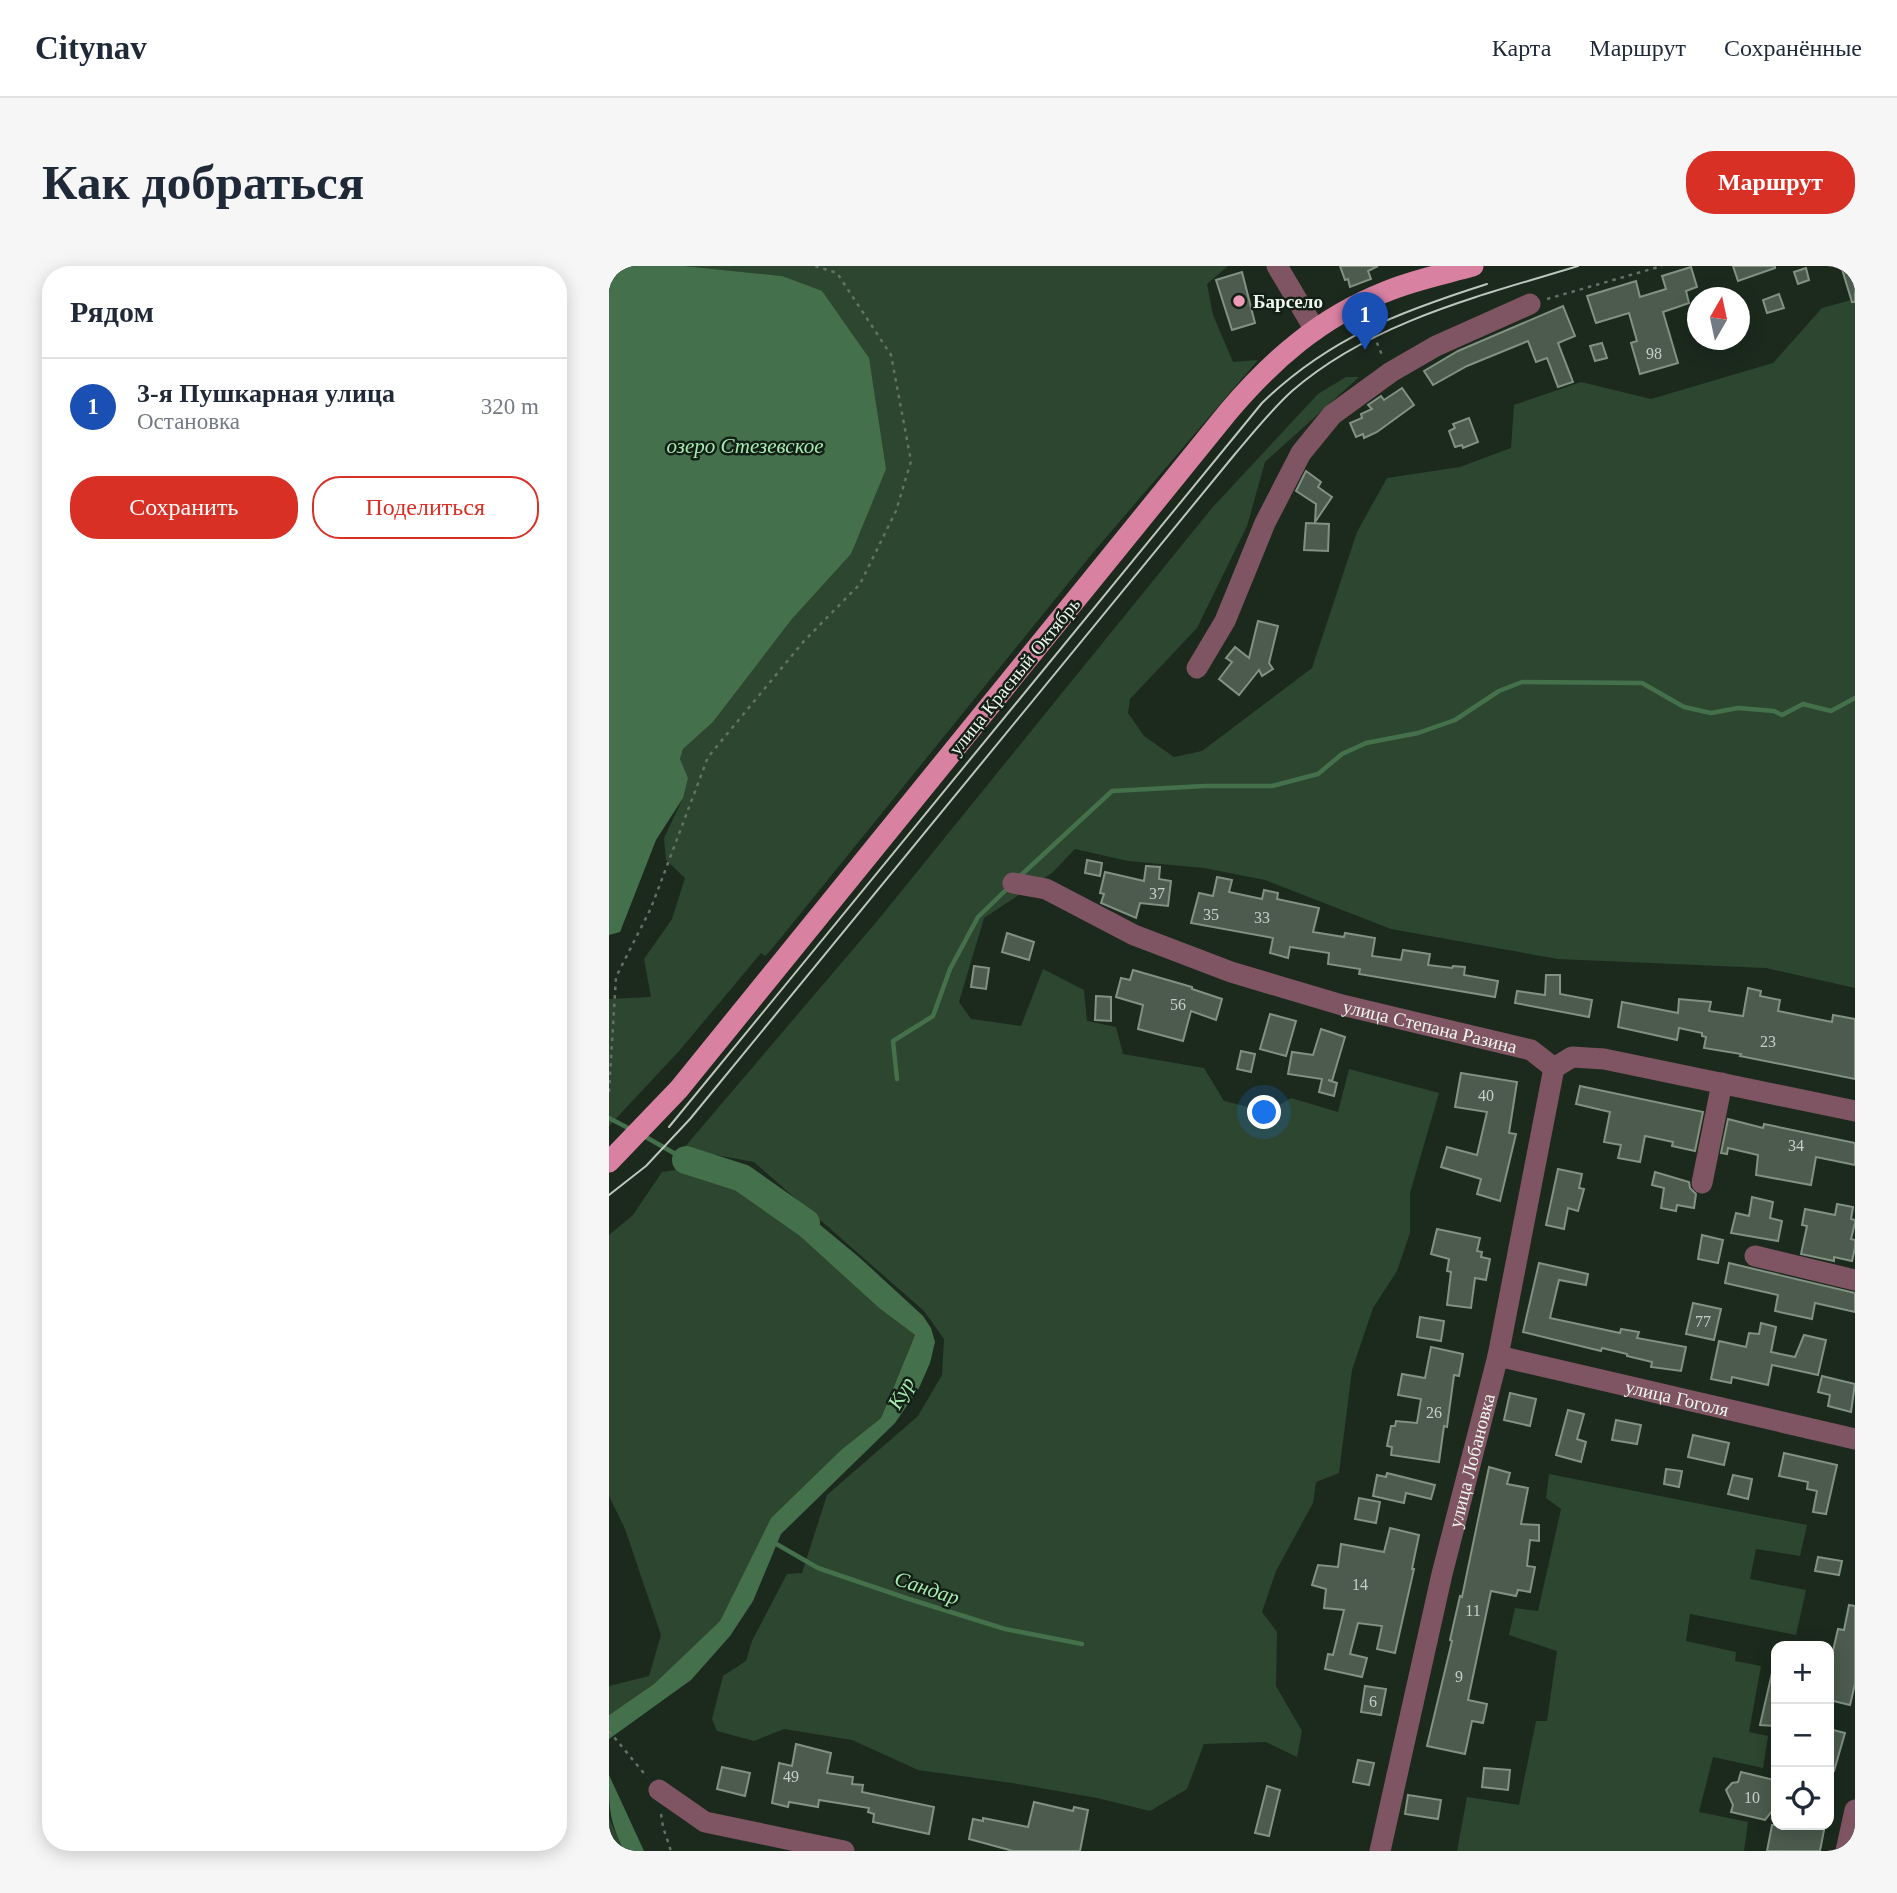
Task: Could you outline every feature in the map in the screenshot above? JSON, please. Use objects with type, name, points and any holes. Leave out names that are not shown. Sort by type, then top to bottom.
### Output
[{"type":"main road","name":"улица Красный Октябрь","points":[[609,1162],[679,1089],[1241,396],[1290,348],[1336,315],[1407,284],[1473,266]]},
{"type":"street","points":[[1277,266],[1315,330]]},
{"type":"street","points":[[1197,668],[1225,621],[1265,523],[1301,453],[1332,415],[1391,372],[1436,346],[1531,304]]},
{"type":"street","name":"улица Степана Разина","points":[[1013,883],[1046,889],[1134,935],[1231,972],[1342,1005],[1531,1050],[1554,1069]]},
{"type":"street","points":[[1554,1069],[1572,1057],[1604,1059],[1855,1111]]},
{"type":"street","name":"улица Лобановка","points":[[1380,1851],[1442,1574],[1498,1356],[1554,1069]]},
{"type":"street","points":[[1702,1183],[1722,1083]]},
{"type":"street","points":[[1755,1256],[1855,1280]]},
{"type":"street","name":"улица Гоголя","points":[[1498,1356],[1855,1439]]},
{"type":"street","points":[[659,1790],[705,1822],[844,1851]]},
{"type":"street","points":[[1846,1851],[1855,1810]]},
{"type":"path","points":[[609,1092],[616,977],[651,908],[708,757],[804,641],[860,584],[896,511],[911,461],[891,355],[837,273],[815,266]]},
{"type":"path","points":[[1531,304],[1662,266]]},
{"type":"path","points":[[1361,303],[1369,327],[1391,372]]},
{"type":"path","points":[[609,1731],[659,1790],[663,1827],[671,1851]]},
{"type":"shaded area","points":[[684,266],[1228,266],[1207,284],[1213,315],[1233,362],[1258,360],[1091,555],[771,950],[765,956],[761,953],[680,1050],[609,1126],[609,999],[651,997],[644,959],[672,919],[685,878],[666,860],[664,838],[683,798],[680,759],[683,749],[713,722],[792,619],[851,554],[782,276]]},
{"type":"shaded area","points":[[1855,299],[1855,988],[1766,968],[1558,959],[1391,929],[1265,880],[1204,868],[1128,861],[1075,849],[1052,873],[984,918],[959,1002],[971,1019],[1021,1026],[1043,969],[1084,990],[1087,1021],[1116,1027],[1123,1054],[1204,1068],[1224,1101],[1269,1112],[1291,1098],[1338,1112],[1349,1069],[1439,1093],[1410,1193],[1410,1233],[1397,1271],[1373,1308],[1352,1370],[1339,1473],[1316,1482],[1313,1503],[1276,1571],[1262,1612],[1277,1632],[1276,1686],[1302,1731],[1297,1757],[1266,1742],[1204,1744],[1187,1789],[1150,1811],[1097,1798],[918,1770],[852,1740],[784,1729],[754,1741],[717,1731],[712,1719],[723,1676],[746,1661],[752,1641],[787,1574],[802,1573],[827,1495],[918,1416],[942,1375],[944,1339],[924,1311],[754,1162],[683,1149],[878,920],[1212,508],[1318,394],[1346,377],[1359,377],[1265,462],[1247,526],[1197,628],[1130,699],[1128,713],[1144,736],[1174,757],[1202,751],[1312,668],[1357,532],[1387,478],[1460,467],[1511,448],[1514,405],[1581,382],[1651,399],[1773,363],[1822,308]]},
{"type":"shaded area","points":[[682,1169],[740,1188],[768,1207],[879,1308],[915,1335],[881,1418],[841,1450],[771,1518],[720,1621],[654,1684],[609,1715],[609,1686],[649,1676],[661,1635],[625,1529],[609,1496],[609,1235],[633,1215],[662,1172]]},
{"type":"shaded area","points":[[1549,1474],[1807,1525],[1800,1556],[1756,1549],[1750,1579],[1806,1590],[1796,1635],[1690,1614],[1686,1641],[1736,1652],[1735,1661],[1761,1666],[1749,1732],[1768,1736],[1763,1768],[1713,1757],[1699,1812],[1748,1822],[1744,1851],[1457,1851],[1467,1797],[1519,1805],[1536,1721],[1547,1721],[1557,1651],[1509,1635],[1515,1608],[1538,1611],[1561,1509],[1546,1498]]},
{"type":"shaded area","points":[[609,1818],[624,1851],[609,1851]]},
{"type":"water","name":"озеро Стезевское","points":[[609,266],[684,266],[782,276],[822,291],[869,358],[886,469],[851,554],[792,619],[713,722],[683,749],[680,759],[688,778],[683,798],[656,840],[620,932],[609,935]]},
{"type":"water","points":[[784,1195],[860,1258],[923,1316],[931,1328],[935,1342],[930,1363],[919,1388],[895,1423],[781,1534],[753,1601],[730,1636],[691,1680],[609,1739],[609,1715],[654,1684],[720,1621],[771,1518],[841,1450],[881,1418],[915,1335],[879,1308],[768,1207]]},
{"type":"water","points":[[609,1775],[644,1851],[624,1851],[611,1814]]},
{"type":"building","points":[[1340,266],[1378,266],[1368,271],[1371,279],[1350,287]]},
{"type":"building","points":[[1733,266],[1775,266],[1775,268],[1738,281]]},
{"type":"building","points":[[1841,266],[1855,266],[1855,302],[1852,302]]},
{"type":"building","points":[[1691,267],[1697,287],[1687,287],[1687,304],[1663,312],[1678,363],[1640,374],[1631,343],[1637,341],[1629,313],[1596,323],[1587,296],[1636,281],[1640,297],[1666,289],[1662,276]]},
{"type":"building","points":[[1806,268],[1809,280],[1798,284],[1794,272]]},
{"type":"building","points":[[1242,272],[1255,323],[1232,330],[1216,280]]},
{"type":"building","points":[[1779,294],[1784,308],[1767,313],[1763,300]]},
{"type":"building","points":[[1563,306],[1575,336],[1558,343],[1573,382],[1558,387],[1547,358],[1536,362],[1528,341],[1467,366],[1433,385],[1424,371],[1458,351]]},
{"type":"building","points":[[1602,343],[1607,358],[1595,361],[1590,346]]},
{"type":"building","points":[[1402,388],[1414,405],[1377,432],[1364,438],[1363,434],[1356,437],[1350,423],[1362,418],[1361,414],[1372,409],[1368,405],[1381,396],[1384,400]]},
{"type":"building","points":[[1469,418],[1478,442],[1463,448],[1462,445],[1455,447],[1449,431],[1455,428],[1453,424]]},
{"type":"building","points":[[1306,471],[1321,482],[1318,487],[1332,497],[1315,522],[1316,504],[1296,491]]},
{"type":"building","points":[[1306,523],[1329,524],[1328,551],[1304,550]]},
{"type":"building","points":[[1258,621],[1278,626],[1269,663],[1273,669],[1262,676],[1259,670],[1239,695],[1219,679],[1232,662],[1226,658],[1235,647],[1249,658]]},
{"type":"building","points":[[1087,860],[1102,863],[1100,876],[1085,873]]},
{"type":"building","points":[[1146,866],[1160,867],[1159,879],[1171,881],[1168,906],[1140,903],[1136,918],[1101,903],[1104,894],[1100,893],[1105,872],[1144,881]]},
{"type":"building","points":[[1217,877],[1232,880],[1229,892],[1262,899],[1264,890],[1278,893],[1277,899],[1319,908],[1313,932],[1375,938],[1372,956],[1401,960],[1403,950],[1430,954],[1428,965],[1465,967],[1464,975],[1498,981],[1495,997],[1359,974],[1360,969],[1328,964],[1329,953],[1290,947],[1288,958],[1270,953],[1273,938],[1191,923],[1199,893],[1213,896]]},
{"type":"building","points":[[1007,933],[1034,942],[1029,960],[1002,952]]},
{"type":"building","points":[[974,966],[989,968],[986,989],[971,987]]},
{"type":"building","points":[[1133,970],[1192,987],[1222,999],[1216,1020],[1191,1011],[1183,1041],[1138,1029],[1143,1005],[1116,997],[1121,978],[1130,980]]},
{"type":"building","points":[[1546,975],[1560,975],[1560,994],[1592,1000],[1589,1017],[1515,1003],[1517,991],[1545,995]]},
{"type":"building","points":[[1748,988],[1761,991],[1760,996],[1780,1000],[1778,1011],[1832,1022],[1833,1015],[1855,1019],[1855,1079],[1704,1048],[1706,1037],[1702,1036],[1702,1033],[1679,1028],[1677,1040],[1618,1027],[1622,1002],[1678,1013],[1679,999],[1711,1002],[1709,1011],[1743,1016]]},
{"type":"building","points":[[1096,996],[1111,997],[1111,1021],[1095,1020]]},
{"type":"building","points":[[1270,1014],[1296,1021],[1286,1056],[1260,1049]]},
{"type":"building","points":[[1321,1029],[1345,1037],[1332,1081],[1328,1080],[1337,1083],[1334,1096],[1319,1092],[1322,1079],[1288,1074],[1292,1052],[1313,1055]]},
{"type":"building","points":[[1241,1051],[1255,1054],[1251,1072],[1237,1069]]},
{"type":"building","points":[[1461,1073],[1517,1082],[1509,1133],[1516,1134],[1500,1201],[1477,1194],[1481,1179],[1441,1167],[1447,1147],[1477,1155],[1487,1112],[1455,1107]]},
{"type":"building","points":[[1580,1086],[1703,1112],[1695,1151],[1672,1146],[1673,1142],[1645,1136],[1640,1162],[1618,1158],[1621,1145],[1604,1142],[1610,1112],[1576,1104]]},
{"type":"building","points":[[1728,1119],[1763,1128],[1764,1124],[1855,1143],[1855,1165],[1816,1157],[1811,1185],[1756,1175],[1758,1155],[1728,1148],[1727,1154],[1721,1153]]},
{"type":"building","points":[[1558,1169],[1582,1174],[1579,1188],[1584,1189],[1578,1211],[1568,1208],[1564,1229],[1546,1225]]},
{"type":"building","points":[[1655,1172],[1689,1182],[1690,1188],[1696,1194],[1694,1208],[1677,1205],[1676,1211],[1661,1208],[1664,1188],[1652,1185]]},
{"type":"building","points":[[1752,1197],[1773,1202],[1770,1218],[1782,1221],[1778,1241],[1731,1233],[1736,1213],[1749,1216]]},
{"type":"building","points":[[1837,1204],[1853,1207],[1851,1219],[1855,1220],[1855,1223],[1851,1239],[1855,1240],[1855,1248],[1852,1261],[1834,1257],[1834,1261],[1801,1254],[1807,1226],[1802,1225],[1805,1209],[1835,1215]]},
{"type":"building","points":[[1437,1229],[1480,1238],[1477,1251],[1482,1252],[1481,1257],[1490,1259],[1486,1280],[1475,1278],[1471,1308],[1447,1305],[1451,1272],[1447,1271],[1449,1259],[1431,1254]]},
{"type":"building","points":[[1702,1235],[1723,1240],[1718,1263],[1698,1259]]},
{"type":"building","points":[[1539,1263],[1588,1274],[1586,1285],[1559,1280],[1550,1318],[1620,1333],[1621,1329],[1639,1332],[1637,1338],[1686,1347],[1681,1371],[1651,1367],[1652,1362],[1627,1354],[1602,1348],[1601,1351],[1523,1332]]},
{"type":"building","points":[[1729,1263],[1855,1293],[1855,1312],[1815,1303],[1812,1319],[1775,1311],[1778,1295],[1725,1283]]},
{"type":"building","points":[[1693,1303],[1721,1309],[1714,1340],[1686,1334]]},
{"type":"building","points":[[1420,1317],[1444,1321],[1441,1341],[1417,1337]]},
{"type":"building","points":[[1761,1323],[1776,1327],[1771,1352],[1795,1357],[1804,1335],[1826,1340],[1818,1375],[1772,1365],[1768,1385],[1732,1377],[1731,1383],[1711,1379],[1719,1341],[1746,1347],[1749,1333],[1759,1334]]},
{"type":"building","points":[[1431,1347],[1463,1354],[1459,1376],[1454,1375],[1439,1462],[1391,1455],[1392,1447],[1387,1446],[1391,1426],[1395,1426],[1396,1421],[1417,1423],[1421,1399],[1398,1395],[1402,1374],[1425,1378]]},
{"type":"building","points":[[1822,1376],[1855,1384],[1851,1412],[1828,1406],[1830,1395],[1818,1392]]},
{"type":"building","points":[[1510,1393],[1536,1399],[1530,1426],[1504,1420]]},
{"type":"building","points":[[1568,1410],[1584,1414],[1577,1439],[1586,1442],[1581,1462],[1556,1455]]},
{"type":"building","points":[[1616,1420],[1641,1425],[1637,1444],[1612,1440]]},
{"type":"building","points":[[1693,1435],[1729,1443],[1724,1465],[1688,1457]]},
{"type":"building","points":[[1784,1453],[1837,1465],[1826,1514],[1813,1512],[1817,1491],[1807,1489],[1808,1482],[1779,1476]]},
{"type":"building","points":[[1489,1467],[1510,1473],[1507,1484],[1528,1488],[1521,1524],[1539,1525],[1539,1541],[1530,1540],[1527,1566],[1535,1567],[1530,1592],[1518,1590],[1516,1596],[1491,1591],[1468,1700],[1487,1704],[1483,1723],[1472,1721],[1465,1754],[1427,1746]]},
{"type":"building","points":[[1666,1469],[1682,1471],[1679,1487],[1664,1484]]},
{"type":"building","points":[[1387,1473],[1435,1485],[1431,1499],[1406,1493],[1404,1503],[1373,1496],[1377,1475],[1386,1477]]},
{"type":"building","points":[[1733,1475],[1752,1479],[1748,1499],[1728,1494]]},
{"type":"building","points":[[1359,1498],[1380,1502],[1376,1523],[1355,1519]]},
{"type":"building","points":[[1390,1528],[1419,1535],[1395,1653],[1377,1649],[1382,1626],[1358,1623],[1350,1654],[1367,1658],[1362,1677],[1325,1669],[1328,1654],[1333,1655],[1344,1610],[1324,1608],[1326,1589],[1312,1585],[1318,1565],[1338,1567],[1341,1544],[1384,1552]]},
{"type":"building","points":[[1818,1557],[1842,1561],[1839,1575],[1815,1571]]},
{"type":"building","points":[[1849,1605],[1855,1606],[1855,1684],[1850,1705],[1834,1701],[1834,1646],[1838,1629],[1844,1630]]},
{"type":"building","points":[[1771,1677],[1771,1726],[1760,1725]]},
{"type":"building","points":[[1365,1686],[1386,1689],[1381,1715],[1361,1712]]},
{"type":"building","points":[[1834,1730],[1845,1733],[1834,1771]]},
{"type":"building","points":[[796,1744],[831,1753],[827,1773],[853,1777],[852,1784],[863,1785],[862,1792],[934,1807],[929,1834],[873,1822],[874,1814],[868,1812],[869,1808],[819,1800],[818,1807],[789,1802],[788,1807],[772,1803],[779,1763],[792,1766]]},
{"type":"building","points":[[1358,1760],[1374,1763],[1369,1785],[1353,1782]]},
{"type":"building","points":[[722,1767],[750,1773],[745,1796],[717,1789]]},
{"type":"building","points":[[1484,1768],[1510,1770],[1508,1790],[1482,1787]]},
{"type":"building","points":[[1741,1772],[1771,1779],[1771,1812],[1765,1820],[1731,1812],[1733,1805],[1726,1790],[1732,1783],[1738,1782]]},
{"type":"building","points":[[1267,1786],[1280,1790],[1269,1836],[1255,1833]]},
{"type":"building","points":[[1408,1795],[1441,1800],[1438,1819],[1405,1814]]},
{"type":"building","points":[[1034,1802],[1073,1811],[1074,1807],[1088,1810],[1080,1851],[1013,1851],[969,1839],[973,1819],[983,1821],[983,1818],[1028,1827]]},
{"type":"building","points":[[1771,1830],[1824,1830],[1820,1851],[1767,1851]]},
{"type":"waterway","points":[[1018,878],[1112,791],[1272,786],[1318,774],[1342,754],[1366,743],[1418,733],[1455,720],[1499,691],[1522,682],[1642,683],[1684,707],[1711,713],[1738,708],[1774,711],[1782,715],[1803,704],[1831,711],[1855,698]]},
{"type":"waterway","points":[[897,1079],[893,1041],[933,1016],[950,969],[978,917],[1009,887]]},
{"type":"waterway","name":"Кур","points":[[609,1118],[630,1129]]},
{"type":"waterway","name":"Кур","points":[[644,1136],[686,1160]]},
{"type":"waterway","name":"Кур","points":[[686,1160],[742,1178],[806,1223]]},
{"type":"waterway","name":"Сандар","points":[[773,1542],[818,1568],[909,1599],[1005,1629],[1082,1644]]},
{"type":"tram line","points":[[609,1195],[646,1166],[690,1119],[1235,454],[1284,398],[1323,367],[1391,329],[1465,301],[1578,266]]},
{"type":"tram line","points":[[669,1127],[1262,403],[1287,380],[1339,344],[1424,305],[1487,284]]},
{"type":"place","name":"Барсело","points":[[1239,301]]},
{"type":"place","name":"3-я Пушкарная улица","points":[[1365,350]]}]
